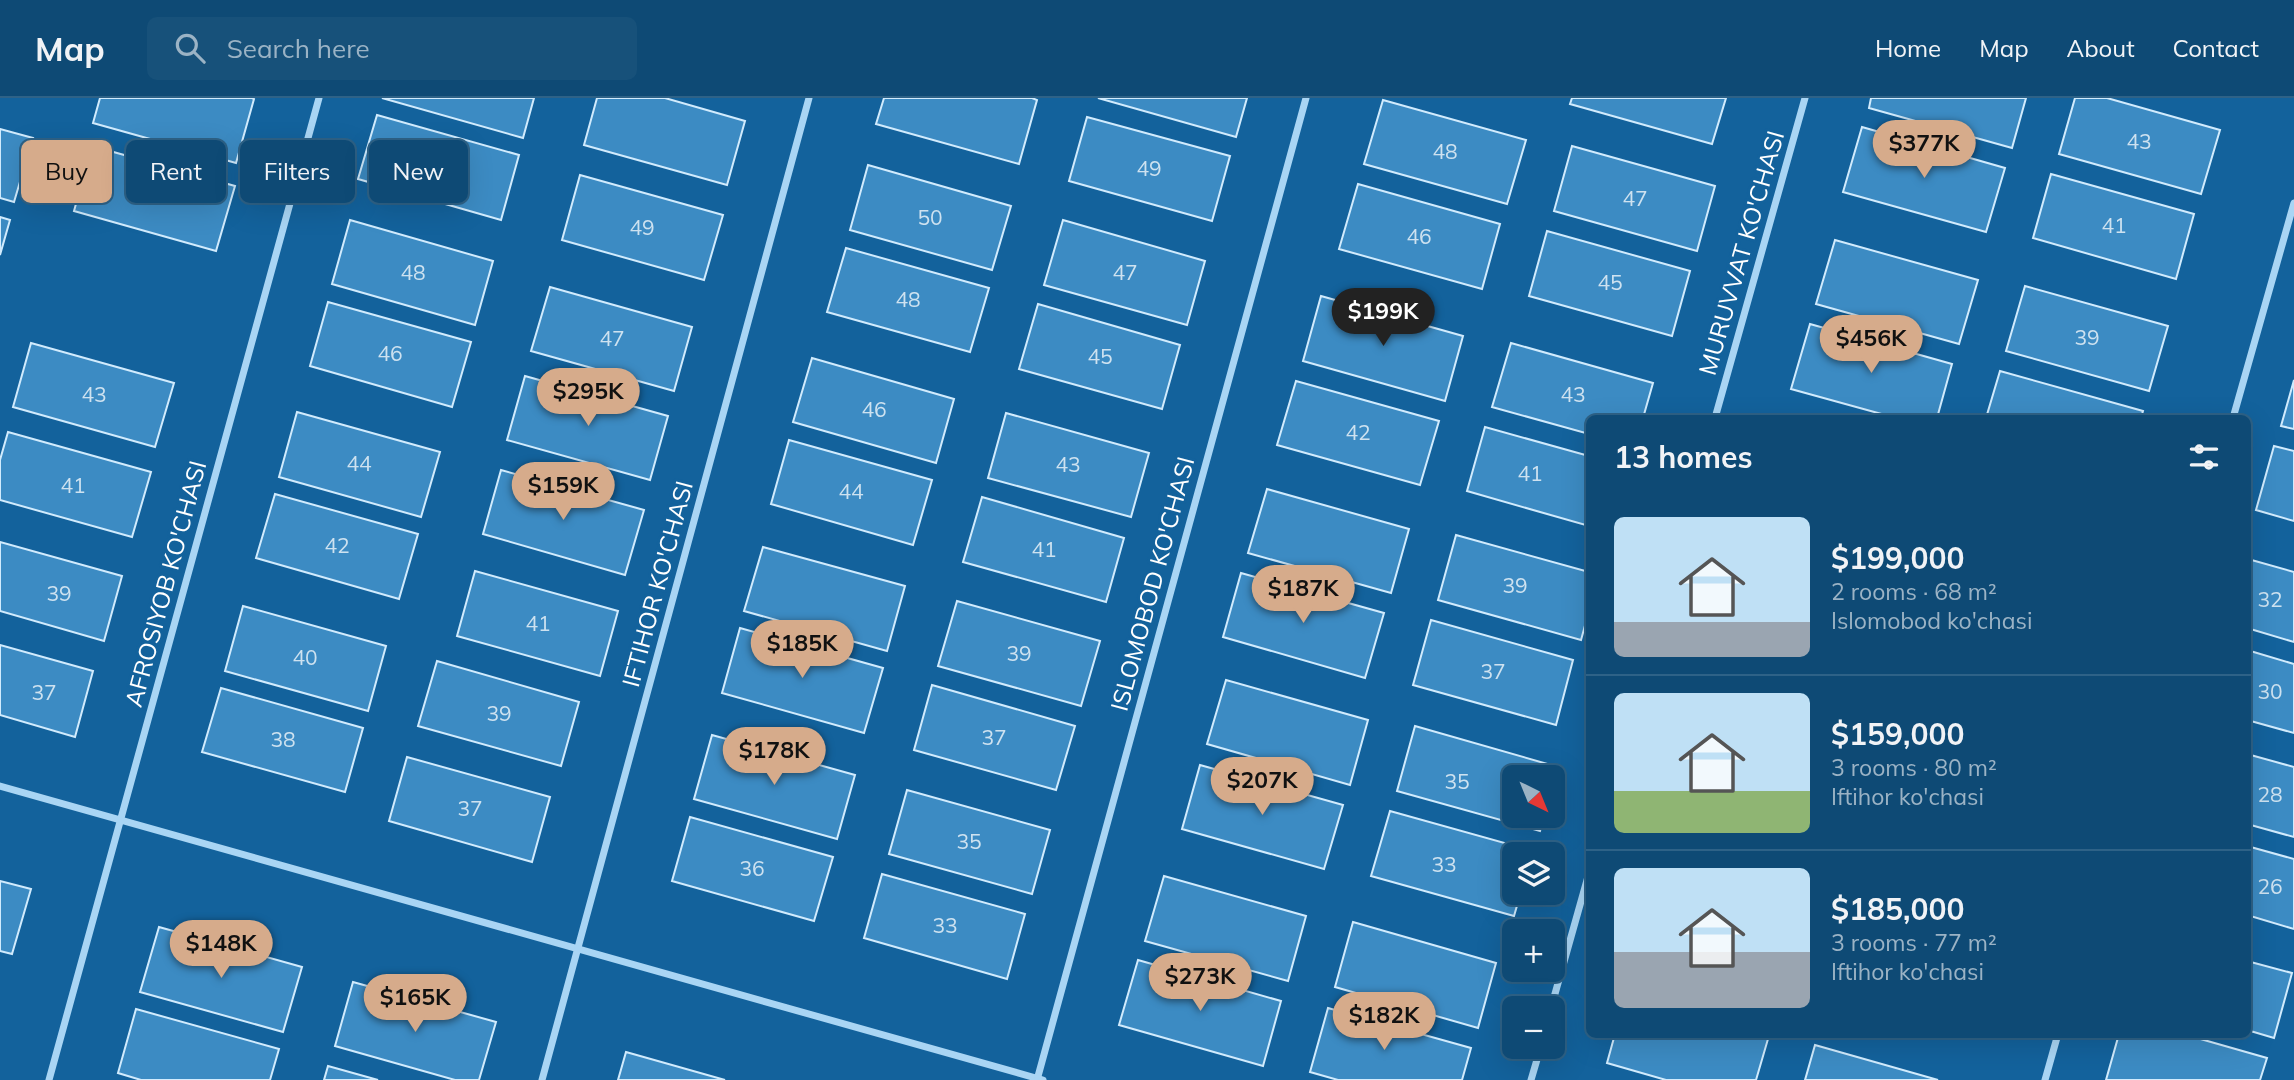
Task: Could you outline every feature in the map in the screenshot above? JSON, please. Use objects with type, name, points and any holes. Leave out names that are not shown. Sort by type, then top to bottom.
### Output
[{"type":"street","name":"AFROSIYOB KO'CHASI","points":[[49,1080],[319,98]]},
{"type":"street","name":"IFTIHOR KO'CHASI","points":[[542,1080],[809,98]]},
{"type":"street","name":"ISLOMOBOD KO'CHASI","points":[[1039,1079],[1306,98]]},
{"type":"street","name":"MURUVVAT KO'CHASI","points":[[1717,415],[1805,98]]},
{"type":"street","points":[[2234,415],[2294,203]]},
{"type":"street","points":[[0,786],[1039,1079]]},
{"type":"street","points":[[1554,996],[1586,884]]},
{"type":"street","points":[[2045,1080],[2057,1038]]},
{"type":"street","points":[[1531,1080],[1537,1059]]},
{"type":"building","points":[[100,98],[254,99],[242,140],[240,140],[236,163],[226,160],[226,140],[154,140],[93,123]]},
{"type":"building","points":[[382,98],[534,98],[523,138]]},
{"type":"building","points":[[597,98],[665,98],[745,121],[727,185],[584,145]]},
{"type":"building","points":[[884,98],[1037,100],[1019,164],[876,124]]},
{"type":"building","points":[[1098,98],[1247,98],[1236,137]]},
{"type":"building","points":[[1572,98],[1726,98],[1712,144],[1570,104]]},
{"type":"building","points":[[1871,98],[2026,98],[2012,148],[1869,108]]},
{"type":"building","points":[[2075,98],[2107,98],[2220,130],[2201,194],[2059,154]]},
{"type":"building","points":[[1383,100],[1526,140],[1507,204],[1364,164]]},
{"type":"building","points":[[377,115],[466,140],[370,140]]},
{"type":"building","points":[[1087,117],[1230,156],[1212,221],[1069,181]]},
{"type":"building","points":[[1862,127],[2005,168],[1986,232],[1843,192]]},
{"type":"building","points":[[0,129],[33,138],[21,140],[21,178],[14,202],[0,198]]},
{"type":"building","points":[[468,141],[519,155],[501,220],[442,203],[468,203]]},
{"type":"building","points":[[369,142],[369,182],[358,179]]},
{"type":"building","points":[[1572,146],[1715,186],[1697,251],[1554,211]]},
{"type":"building","points":[[112,152],[126,156],[126,203],[226,203],[226,183],[235,186],[216,251],[74,211],[76,203],[112,203]]},
{"type":"building","points":[[868,165],[1011,206],[992,270],[850,230]]},
{"type":"building","points":[[2051,174],[2194,214],[2176,279],[2033,238]]},
{"type":"building","points":[[580,175],[723,215],[704,280],[562,240]]},
{"type":"building","points":[[1358,184],[1500,224],[1482,289],[1339,249]]},
{"type":"building","points":[[0,217],[10,220],[0,255]]},
{"type":"building","points":[[350,220],[493,261],[475,325],[332,284]]},
{"type":"building","points":[[1063,220],[1205,261],[1187,325],[1044,285]]},
{"type":"building","points":[[1547,231],[1690,271],[1672,336],[1529,296]]},
{"type":"building","points":[[1835,240],[1978,280],[1959,344],[1816,304]]},
{"type":"building","points":[[846,248],[989,288],[970,352],[827,312]]},
{"type":"building","points":[[2025,286],[2168,326],[2149,391],[2006,351]]},
{"type":"building","points":[[550,287],[692,327],[674,391],[531,351]]},
{"type":"building","points":[[1321,296],[1463,336],[1445,401],[1303,361]]},
{"type":"building","points":[[328,302],[471,342],[452,407],[310,366]]},
{"type":"building","points":[[1038,304],[1180,345],[1162,409],[1019,369]]},
{"type":"building","points":[[1810,324],[1952,364],[1938,415],[1885,415],[1791,389]]},
{"type":"building","points":[[31,343],[174,383],[155,447],[13,407]]},
{"type":"building","points":[[1511,343],[1653,383],[1644,415],[1586,415],[1586,433],[1492,407]]},
{"type":"building","points":[[812,358],[954,399],[936,463],[793,422]]},
{"type":"building","points":[[2000,371],[2143,411],[2142,415],[1987,415]]},
{"type":"building","points":[[525,376],[668,416],[650,480],[507,440]]},
{"type":"building","points":[[2294,380],[2294,429],[2281,426]]},
{"type":"building","points":[[1296,381],[1439,421],[1420,485],[1277,445]]},
{"type":"building","points":[[297,412],[440,452],[421,517],[279,477]]},
{"type":"building","points":[[1006,413],[1149,453],[1131,517],[988,478]]},
{"type":"building","points":[[1485,427],[1586,455],[1586,525],[1467,491]]},
{"type":"building","points":[[8,432],[151,472],[132,537],[0,500],[0,460]]},
{"type":"building","points":[[789,440],[932,480],[913,545],[771,504]]},
{"type":"building","points":[[2274,446],[2294,451],[2294,521],[2256,510]]},
{"type":"building","points":[[501,470],[644,510],[625,575],[483,534]]},
{"type":"building","points":[[1267,489],[1409,529],[1391,593],[1248,553]]},
{"type":"building","points":[[275,494],[418,534],[399,599],[256,558]]},
{"type":"building","points":[[982,497],[1124,538],[1106,602],[963,562]]},
{"type":"building","points":[[1456,535],[1586,571],[1586,622],[1581,640],[1438,600]]},
{"type":"building","points":[[0,542],[122,576],[104,641],[0,611]]},
{"type":"building","points":[[763,547],[905,586],[887,651],[744,611]]},
{"type":"building","points":[[2251,560],[2294,572],[2294,642],[2251,629]]},
{"type":"building","points":[[475,571],[618,611],[600,676],[457,636]]},
{"type":"building","points":[[1241,573],[1384,613],[1365,678],[1223,637]]},
{"type":"building","points":[[957,601],[1100,641],[1081,706],[938,666]]},
{"type":"building","points":[[243,606],[386,646],[368,711],[225,671]]},
{"type":"building","points":[[1431,620],[1573,660],[1556,725],[1413,685]]},
{"type":"building","points":[[740,628],[883,668],[864,733],[722,693]]},
{"type":"building","points":[[0,645],[93,671],[75,737],[0,715]]},
{"type":"building","points":[[2251,651],[2294,664],[2294,733],[2251,721]]},
{"type":"building","points":[[437,661],[579,702],[561,766],[418,726]]},
{"type":"building","points":[[1226,680],[1368,720],[1350,785],[1207,744]]},
{"type":"building","points":[[932,685],[1075,726],[1056,790],[914,750]]},
{"type":"building","points":[[221,688],[363,728],[345,792],[202,752]]},
{"type":"building","points":[[1415,726],[1551,765],[1502,765],[1502,820],[1397,791]]},
{"type":"building","points":[[712,735],[855,775],[837,839],[694,799]]},
{"type":"building","points":[[2251,755],[2294,767],[2294,837],[2251,825]]},
{"type":"building","points":[[407,757],[550,797],[532,862],[389,821]]},
{"type":"building","points":[[1200,765],[1343,805],[1324,869],[1182,829]]},
{"type":"building","points":[[907,790],[1050,830],[1032,894],[889,854]]},
{"type":"building","points":[[1390,811],[1502,842],[1502,905],[1517,905],[1514,916],[1371,876]]},
{"type":"building","points":[[690,817],[833,857],[814,921],[672,881]]},
{"type":"building","points":[[2251,847],[2294,859],[2294,929],[2251,916]]},
{"type":"building","points":[[882,874],[1025,914],[1007,979],[864,938]]},
{"type":"building","points":[[1164,876],[1306,916],[1288,981],[1145,941]]},
{"type":"building","points":[[0,881],[31,889],[12,954],[0,951]]},
{"type":"building","points":[[1353,922],[1496,963],[1478,1028],[1335,987]]},
{"type":"building","points":[[159,927],[302,967],[283,1032],[140,992]]},
{"type":"building","points":[[1138,960],[1281,1001],[1263,1066],[1119,1025]]},
{"type":"building","points":[[2251,962],[2292,973],[2274,1038],[2251,1031]]},
{"type":"building","points":[[353,982],[496,1022],[479,1080],[455,1080],[335,1046]]},
{"type":"building","points":[[1328,1008],[1471,1048],[1462,1080],[1338,1080],[1310,1072]]},
{"type":"building","points":[[136,1009],[279,1049],[270,1080],[141,1080],[118,1073]]},
{"type":"building","points":[[1614,1038],[1768,1039],[1756,1080],[1666,1080],[1607,1063]]},
{"type":"building","points":[[2118,1038],[2197,1038],[2267,1058],[2260,1080],[2106,1080]]},
{"type":"building","points":[[1815,1045],[1938,1080],[1805,1080]]},
{"type":"building","points":[[626,1052],[725,1080],[618,1080]]},
{"type":"building","points":[[328,1066],[378,1080],[324,1080]]}]
